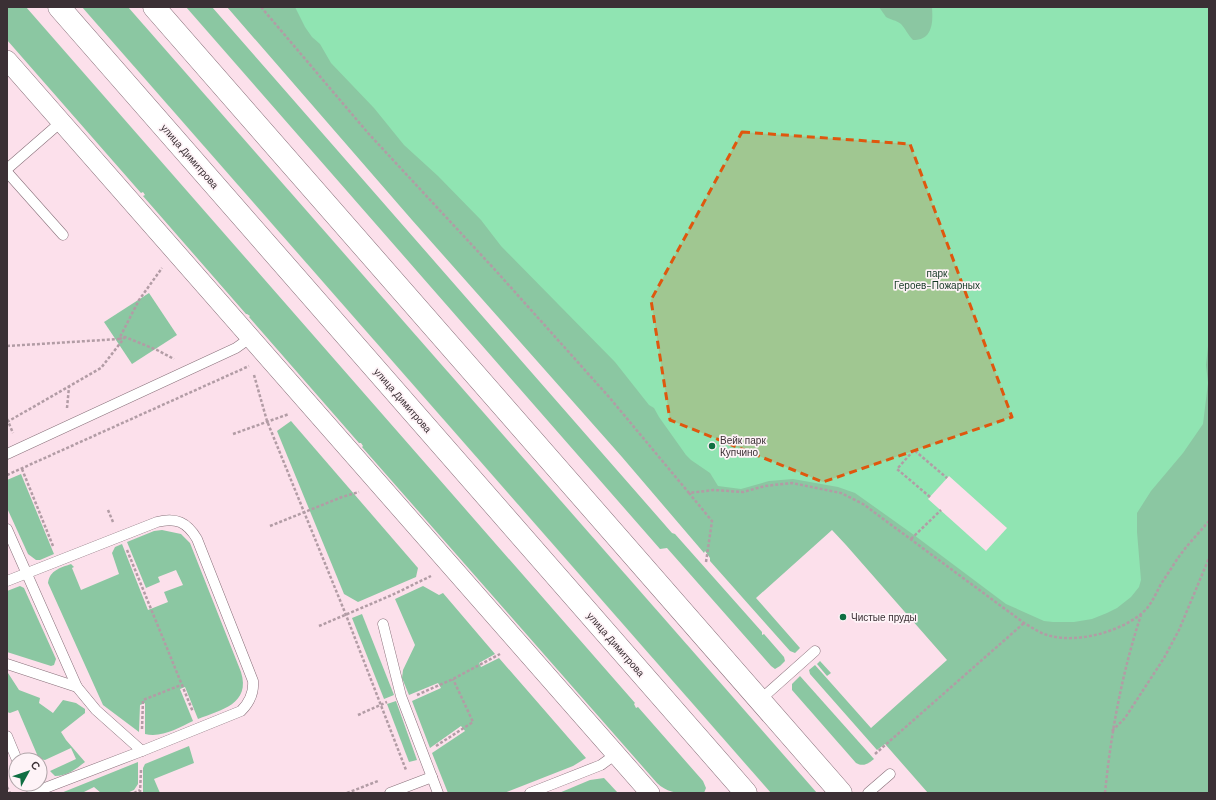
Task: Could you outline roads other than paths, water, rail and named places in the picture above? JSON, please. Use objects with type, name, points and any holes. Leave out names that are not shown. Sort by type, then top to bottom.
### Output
[{"type":"street","name":"улица Димитрова","points":[[59,7],[746,793]]},
{"type":"street","points":[[154,7],[841,793]]},
{"type":"street","points":[[7,60],[650,793]]},
{"type":"lane","points":[[61,122],[7,171],[63,235]]},
{"type":"lane","points":[[7,454],[236,348],[250,338]]},
{"type":"lane","points":[[7,582],[26,573],[157,522],[173,520],[181,522],[188,526],[197,539],[253,681],[250,701],[241,711],[32,793]]},
{"type":"lane","points":[[7,529],[77,687],[96,710],[142,751]]},
{"type":"lane","points":[[383,624],[403,699],[438,793]]},
{"type":"lane","points":[[760,700],[815,651]]},
{"type":"lane","points":[[7,664],[77,687]]},
{"type":"lane","points":[[7,736],[14,752]]},
{"type":"lane","points":[[530,793],[601,765],[616,754]]},
{"type":"lane","points":[[868,793],[890,774]]},
{"type":"lane","points":[[390,793],[432,777]]},
{"type":"place","name":"Вейк парк Купчино","points":[[712,446]]},
{"type":"place","name":"Чистые пруды","points":[[843,617]]},
{"type":"park label","name":"парк Героев-Пожарных","points":[[937,278]]}]
